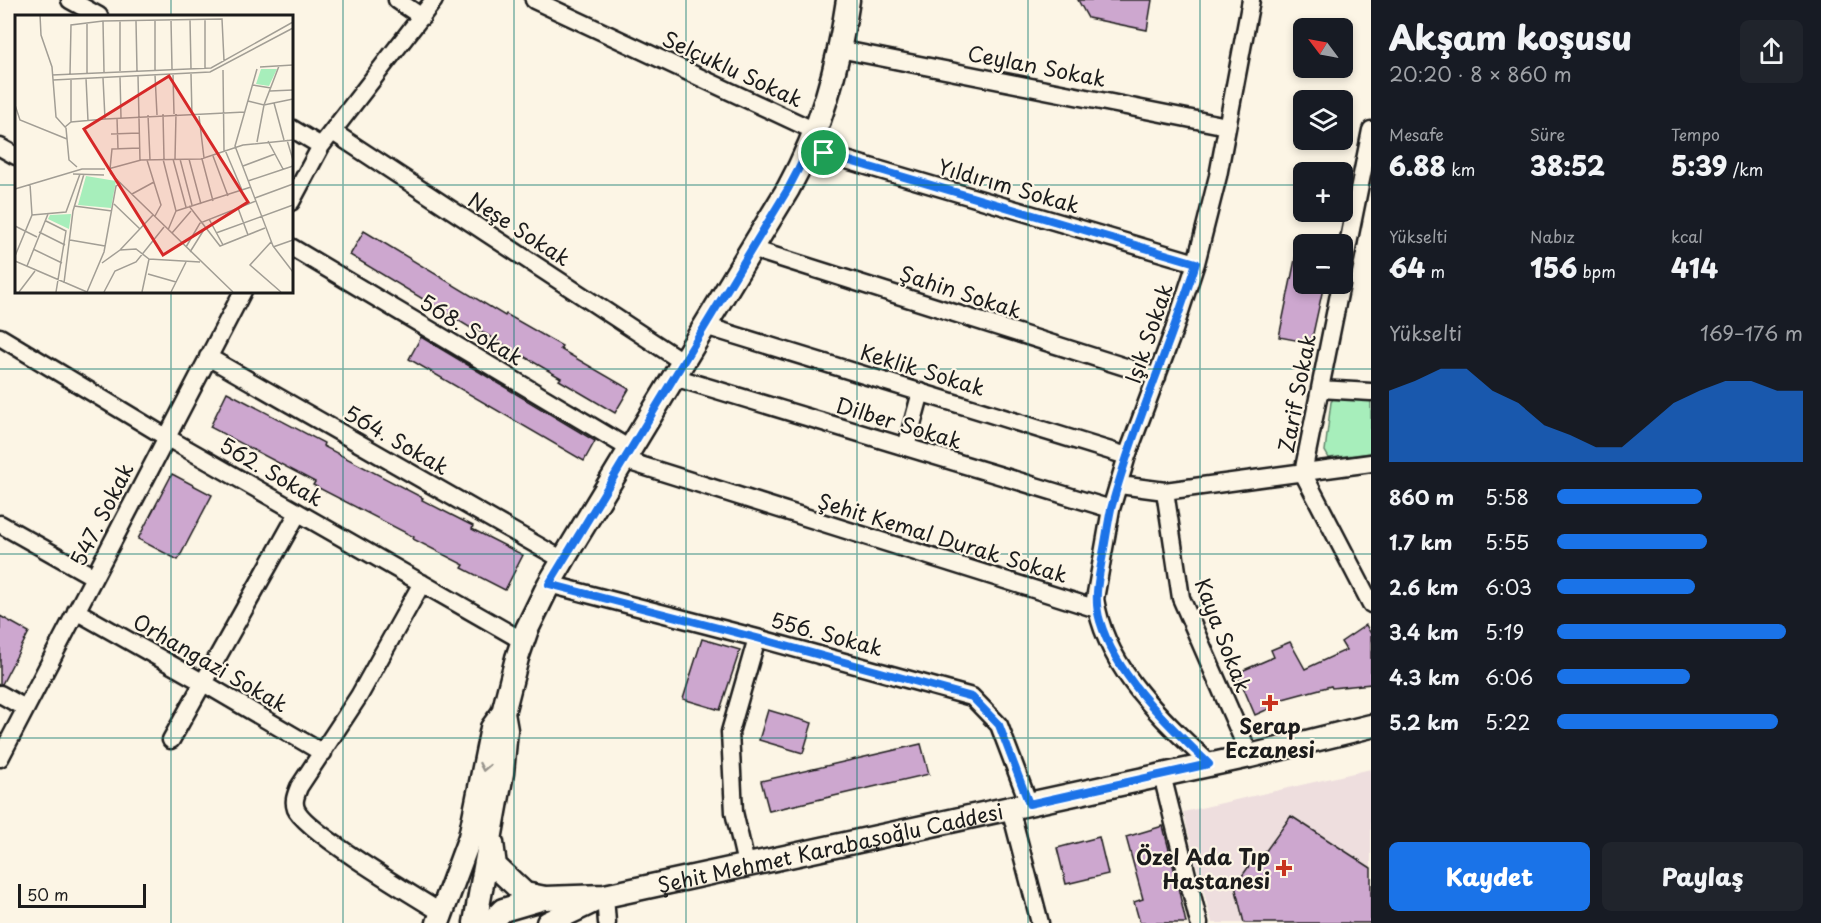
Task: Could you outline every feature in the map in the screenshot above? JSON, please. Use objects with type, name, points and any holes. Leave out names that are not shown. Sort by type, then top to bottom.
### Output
[{"type":"street","points":[[70,0],[97,15]]},
{"type":"street","points":[[397,0],[422,17]]},
{"type":"street","points":[[292,199],[321,146],[434,0]]},
{"type":"street","name":"Selçuklu Sokak","points":[[534,0],[812,140]]},
{"type":"street","points":[[422,584],[359,696],[299,787],[294,801],[297,812],[312,826],[366,865],[443,910],[470,837],[492,728],[503,713],[523,642],[549,584],[563,560],[788,189],[812,140],[825,105],[839,50],[848,0]]},
{"type":"street","name":"Işık Sokak","points":[[1097,609],[1095,599],[1111,509],[1127,456],[1196,263],[1218,176],[1251,0]]},
{"type":"street","name":"Ceylan Sokak","points":[[839,50],[1227,126]]},
{"type":"street","points":[[292,129],[321,146]]},
{"type":"street","points":[[1350,234],[1371,130]]},
{"type":"street","name":"Neşe Sokak","points":[[333,132],[678,370]]},
{"type":"street","name":"Yıldırım Sokak","points":[[812,140],[1196,263]]},
{"type":"street","points":[[0,147],[15,155]]},
{"type":"street","name":"568. Sokak","points":[[292,248],[627,454]]},
{"type":"street","name":"Şahin Sokak","points":[[752,249],[1157,377]]},
{"type":"street","name":"547. Sokak","points":[[0,758],[242,292]]},
{"type":"street","name":"Zarif Sokak","points":[[1339,294],[1303,473],[1371,604]]},
{"type":"street","name":"Keklik Sokak","points":[[705,326],[1127,456]]},
{"type":"street","name":"562. Sokak","points":[[0,337],[166,437],[523,642]]},
{"type":"street","name":"564. Sokak","points":[[208,357],[563,560]]},
{"type":"street","name":"Dilber Sokak","points":[[678,370],[906,447],[1111,509]]},
{"type":"street","points":[[1320,389],[1371,392]]},
{"type":"street","points":[[906,447],[921,392]]},
{"type":"street","name":"Şehit Kemal Durak Sokak","points":[[627,454],[1097,609]]},
{"type":"street","points":[[1120,485],[1165,491],[1370,465]]},
{"type":"street","name":"Kaya Sokak","points":[[1165,491],[1181,598],[1250,756]]},
{"type":"street","points":[[171,740],[298,513]]},
{"type":"street","points":[[0,524],[94,578]]},
{"type":"street","name":"556. Sokak","points":[[549,584],[972,697],[999,725],[1019,806],[1040,923]]},
{"type":"street","points":[[1097,609],[1100,622],[1112,648],[1132,682],[1179,735],[1209,764]]},
{"type":"street","name":"Orhangazi Sokak","points":[[76,612],[323,753]]},
{"type":"street","points":[[746,864],[734,812],[730,732],[757,638]]},
{"type":"street","points":[[0,694],[25,708]]},
{"type":"street","points":[[475,923],[502,773],[506,730],[503,713]]},
{"type":"street","name":"Şehit Mehmet Karabaşoğlu Caddesi","points":[[545,898],[605,896],[1250,756],[1371,726]]},
{"type":"street","points":[[1162,775],[1199,923]]},
{"type":"street","points":[[490,835],[495,866],[525,894],[545,898]]},
{"type":"street","points":[[605,896],[607,923]]},
{"type":"street","name":"Şehit Mehmet Karabaşoğlu Caddesi","points":[[548,923],[605,896]]},
{"type":"street","points":[[490,923],[503,910],[545,898]]},
{"type":"shaded area","name":"Özel Ada Tıp Hastanesi","points":[[1371,769],[1371,923],[1212,923],[1183,812]]},
{"type":"green space","points":[[1335,396],[1371,398],[1371,453],[1329,458],[1325,451],[1331,402]]},
{"type":"building","points":[[1078,0],[1152,0],[1147,30],[1088,18]]},
{"type":"building","points":[[364,231],[505,316],[506,314],[562,346],[560,349],[629,389],[615,413],[559,380],[561,378],[475,328],[474,330],[350,255]]},
{"type":"building","points":[[1293,269],[1293,294],[1322,294],[1311,343],[1279,337]]},
{"type":"building","points":[[421,337],[595,441],[584,461],[409,359]]},
{"type":"building","points":[[227,392],[324,443],[323,446],[423,498],[422,500],[473,526],[472,529],[523,555],[505,590],[462,568],[464,565],[413,539],[414,537],[313,485],[315,482],[210,427]]},
{"type":"building","points":[[172,474],[212,495],[178,560],[138,539]]},
{"type":"building","points":[[0,616],[29,632],[2,684],[0,684]]},
{"type":"building","points":[[1366,625],[1371,634],[1371,684],[1332,688],[1331,686],[1279,700],[1280,704],[1255,715],[1237,673],[1274,657],[1271,650],[1290,642],[1305,669],[1346,650],[1341,642]]},
{"type":"building","points":[[702,639],[740,650],[720,710],[683,699]]},
{"type":"building","points":[[768,710],[812,723],[803,753],[759,740]]},
{"type":"building","points":[[921,744],[929,774],[769,811],[761,781]]},
{"type":"building","points":[[1291,816],[1371,868],[1371,923],[1244,923],[1235,886],[1256,856],[1260,859]]},
{"type":"building","points":[[1163,826],[1186,923],[1140,923],[1134,902],[1143,899],[1126,837]]},
{"type":"building","points":[[1099,837],[1108,874],[1066,884],[1057,848]]},
{"type":"place","name":"Serap Eczanesi","points":[[1270,703]]},
{"type":"place","name":"Özel Ada Tıp Hastanesi","points":[[1284,868]]},
{"type":"route","points":[[809,149],[824,153],[1196,263],[1174,330],[1127,456],[1111,509],[1095,599],[1100,622],[1132,682],[1179,735],[1209,764],[1029,804],[999,725],[972,697],[549,584],[788,189],[809,149]]}]
